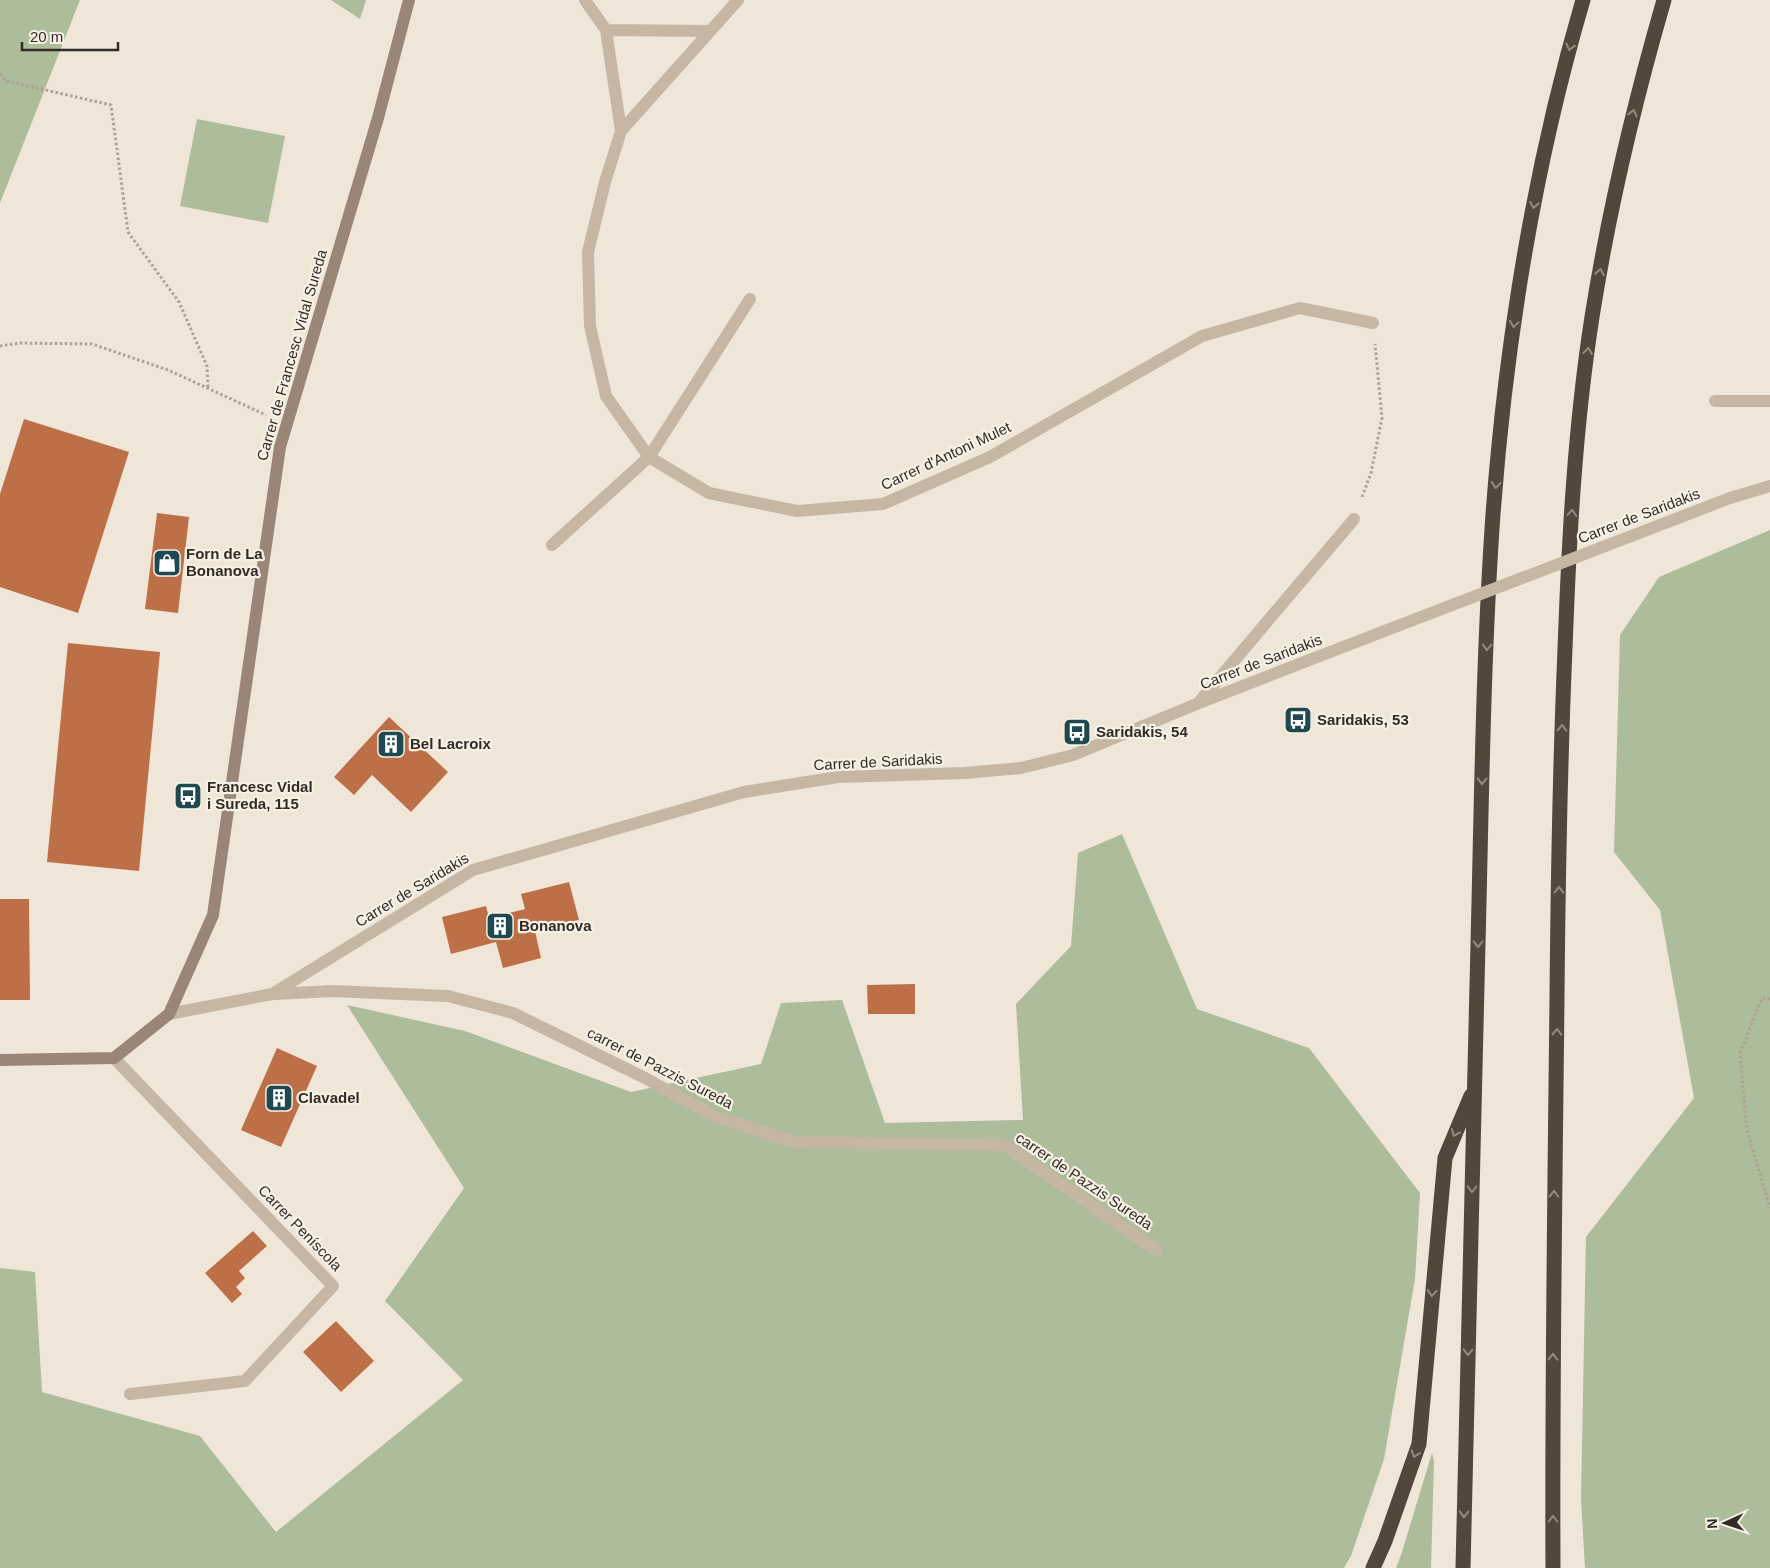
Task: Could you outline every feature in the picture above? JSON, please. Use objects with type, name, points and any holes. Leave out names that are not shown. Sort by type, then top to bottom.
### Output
[{"type":"highway","points":[[1463,1568],[1486,659],[1500,435],[1521,275],[1535,196],[1552,117],[1583,0]]},
{"type":"highway","points":[[1553,1568],[1552,1362],[1558,939],[1564,674],[1573,498],[1581,407],[1606,232],[1624,147],[1646,60],[1664,0]]},
{"type":"highway","points":[[1373,1568],[1385,1541],[1419,1444],[1444,1158],[1474,1088]]},
{"type":"street","name":"Carrer de Francesc Vidal Sureda","points":[[169,1014],[213,915],[280,447],[378,118],[410,0]]},
{"type":"street","points":[[585,0],[606,30],[621,131]]},
{"type":"street","points":[[621,131],[738,0]]},
{"type":"street","points":[[606,30],[710,31]]},
{"type":"street","name":"Carrer d'Antoni Mulet","points":[[621,131],[605,182],[588,252],[590,326],[606,396],[649,457],[709,493],[797,511],[883,504],[990,457],[1202,336],[1300,308],[1373,323]]},
{"type":"street","points":[[552,544],[649,457],[750,299]]},
{"type":"street","points":[[1715,401],[1770,401]]},
{"type":"street","name":"Carrer de Saridakis","points":[[114,1058],[169,1014],[272,994],[473,870],[744,792],[838,777],[965,773],[1021,768],[1073,755],[1330,652],[1730,498],[1770,486]]},
{"type":"street","points":[[1199,703],[1354,519]]},
{"type":"street","name":"carrer de Pazzis Sureda","points":[[272,994],[332,991],[448,996],[513,1013],[645,1078],[716,1117],[794,1142],[1004,1145],[1156,1250]]},
{"type":"street","points":[[0,1060],[114,1058]]},
{"type":"street","name":"Carrer Peníscola","points":[[114,1058],[333,1286],[245,1381],[130,1394]]},
{"type":"path","points":[[0,74],[6,82],[111,105],[128,232],[178,302],[207,366],[208,388]]},
{"type":"path","points":[[1354,519],[1370,473],[1382,418],[1373,323]]},
{"type":"path","points":[[0,346],[20,343],[92,344],[168,370],[287,424]]},
{"type":"path","points":[[1770,999],[1762,998],[1740,1053],[1747,1130],[1770,1208]]},
{"type":"green space","points":[[0,0],[80,0],[0,203]]},
{"type":"green space","points":[[331,0],[366,0],[360,19]]},
{"type":"green space","points":[[197,119],[285,136],[268,223],[180,206]]},
{"type":"green space","points":[[1770,530],[1770,1568],[1585,1568],[1581,1499],[1586,1237],[1694,1098],[1660,910],[1614,852],[1620,635],[1659,577]]},
{"type":"green space","points":[[1122,834],[1197,1009],[1309,1048],[1420,1193],[1415,1279],[1384,1459],[1351,1556],[1344,1568],[0,1568],[0,1268],[35,1272],[42,1392],[200,1436],[276,1532],[463,1380],[385,1301],[464,1188],[347,1005],[465,1031],[631,1092],[761,1064],[781,1003],[842,1000],[885,1123],[1023,1120],[1016,1004],[1071,946],[1078,853]]},
{"type":"green space","points":[[1432,1453],[1434,1461],[1431,1568],[1396,1568],[1402,1552]]},
{"type":"building","points":[[24,419],[129,452],[78,613],[0,587],[0,494]]},
{"type":"building","name":"Forn de La Bonanova","points":[[157,513],[189,517],[178,613],[145,609]]},
{"type":"building","points":[[68,643],[160,652],[139,871],[47,862]]},
{"type":"building","name":"Bel Lacroix","points":[[389,717],[448,772],[411,812],[372,775],[354,795],[334,777]]},
{"type":"building","name":"Bonanova","points":[[569,882],[579,920],[535,931],[541,958],[503,968],[496,942],[451,954],[442,917],[486,906],[489,918],[525,909],[521,894]]},
{"type":"building","points":[[0,899],[29,899],[30,1000],[0,1000]]},
{"type":"building","points":[[915,984],[915,1014],[868,1014],[867,985]]},
{"type":"building","name":"Clavadel","points":[[277,1048],[317,1066],[281,1147],[241,1130]]},
{"type":"building","points":[[253,1231],[267,1246],[239,1271],[245,1278],[236,1287],[242,1294],[232,1303],[205,1273]]},
{"type":"building","points":[[336,1321],[374,1361],[341,1392],[303,1352]]},
{"type":"place","name":"Forn de La Bonanova","points":[[167,563]]},
{"type":"place","name":"Saridakis, 53","points":[[1298,720]]},
{"type":"place","name":"Saridakis, 54","points":[[1077,732]]},
{"type":"place","name":"Bel Lacroix","points":[[391,744]]},
{"type":"place","name":"Francesc Vidal i Sureda, 115","points":[[188,796]]},
{"type":"place","name":"Bonanova","points":[[500,926]]},
{"type":"place","name":"Clavadel","points":[[279,1098]]}]
